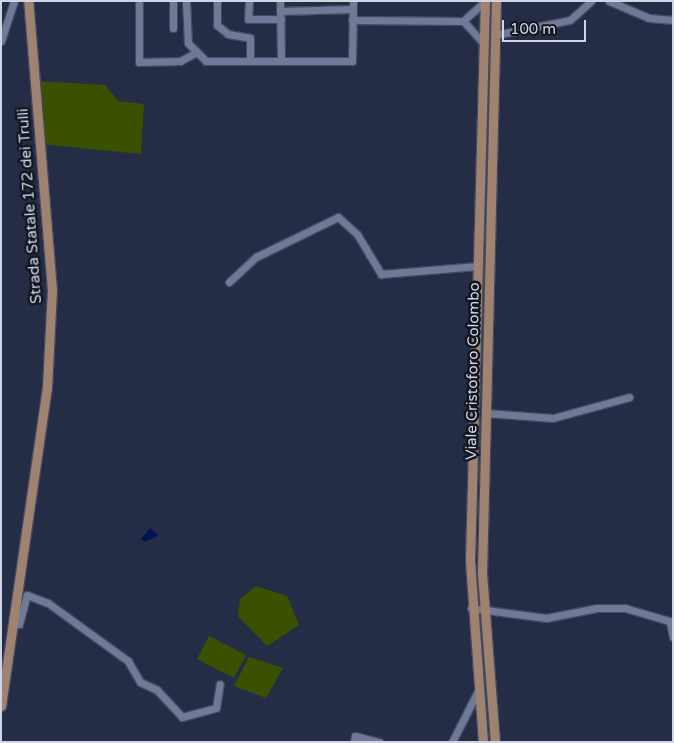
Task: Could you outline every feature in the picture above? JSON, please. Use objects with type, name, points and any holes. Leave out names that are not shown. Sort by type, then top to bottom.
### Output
[{"type":"main road","name":"Strada Statale 172 dei Trulli","points":[[1,706],[47,388],[52,290],[28,1]]},
{"type":"main road","name":"Viale Cristoforo Colombo","points":[[483,742],[470,608],[485,1]]},
{"type":"main road","name":"Viale Cristoforo Colombo","points":[[495,742],[482,610],[496,1]]},
{"type":"street","points":[[1,41],[14,1]]},
{"type":"street","points":[[218,1],[217,25],[228,34],[250,38],[250,61]]},
{"type":"street","points":[[173,28],[173,4],[186,4],[188,43],[194,53],[206,61],[352,61],[353,5],[248,19],[248,1]]},
{"type":"street","points":[[280,1],[281,61]]},
{"type":"street","points":[[352,20],[463,21],[485,1]]},
{"type":"street","points":[[495,35],[570,20],[590,1]]},
{"type":"street","points":[[609,1],[649,18],[673,20]]},
{"type":"street","points":[[139,4],[139,62],[180,61],[194,53]]},
{"type":"street","points":[[463,21],[484,44]]},
{"type":"street","points":[[229,282],[256,257],[338,217],[357,234],[381,274],[478,266]]},
{"type":"street","points":[[479,217],[490,218]]},
{"type":"street","points":[[486,413],[550,419],[629,397]]},
{"type":"street","points":[[13,625],[19,624],[28,595],[48,603],[128,661],[140,682],[157,690],[182,717],[216,708],[220,684]]},
{"type":"street","points":[[470,608],[546,618],[596,608],[625,608],[672,622],[673,637]]},
{"type":"street","points":[[452,742],[478,691]]},
{"type":"street","points":[[354,742],[355,736],[379,742]]},
{"type":"green space","points":[[36,81],[105,85],[118,101],[144,104],[141,154],[41,144]]},
{"type":"green space","points":[[256,586],[287,596],[299,625],[267,646],[238,616],[240,599]]},
{"type":"green space","points":[[209,636],[246,655],[234,678],[197,659]]},
{"type":"green space","points":[[249,657],[283,668],[266,698],[234,686]]},
{"type":"shaded area","points":[[150,528],[159,535],[145,542],[141,539]]}]
